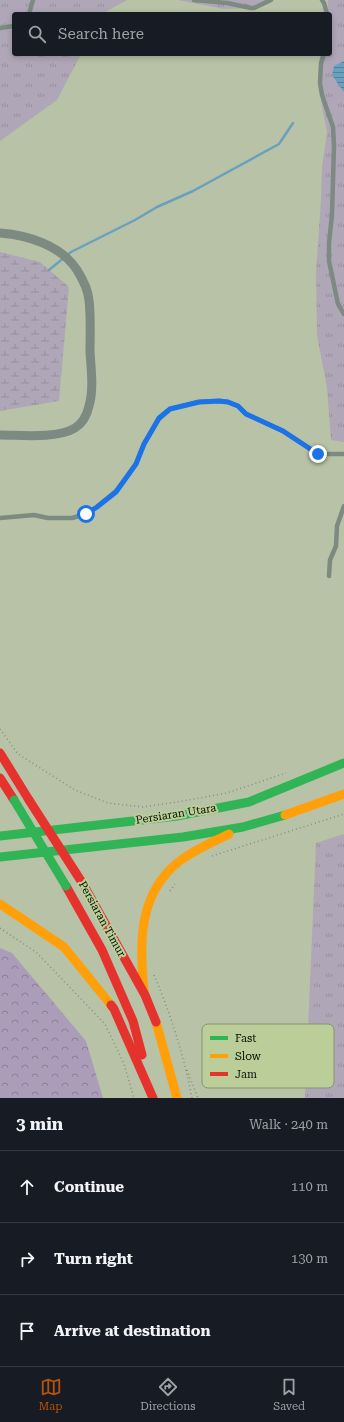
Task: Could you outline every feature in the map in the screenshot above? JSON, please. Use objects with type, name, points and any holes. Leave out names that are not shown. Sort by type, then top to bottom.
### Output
[{"type":"main road","name":"Persiaran Timur","points":[[0,753],[83,884],[145,995],[156,1022],[177,1098]]},
{"type":"main road","name":"Persiaran Utara","points":[[0,836],[177,816],[249,802],[344,763]]},
{"type":"main road","name":"Persiaran Timur","points":[[0,778],[66,886],[102,950],[133,1022],[154,1098]]},
{"type":"main road","name":"Persiaran Utara","points":[[0,857],[171,840],[244,826],[286,814],[344,794]]},
{"type":"main road","points":[[145,995],[142,979],[141,938],[143,920],[149,901],[175,866],[196,852],[244,826]]},
{"type":"main road","points":[[0,904],[64,947],[114,1009],[154,1098]]},
{"type":"street","points":[[0,233],[12,234],[42,242],[62,254],[76,268],[89,299],[91,390],[89,405],[85,417],[74,429],[62,433],[43,435],[0,435]]},
{"type":"lane","points":[[30,12],[33,0]]},
{"type":"lane","points":[[194,0],[227,2],[254,8],[271,0]]},
{"type":"lane","points":[[322,0],[326,12]]},
{"type":"lane","points":[[0,28],[12,26]]},
{"type":"lane","points":[[323,56],[321,63],[320,84],[322,95],[333,127],[334,146],[329,261],[338,304],[344,314]]},
{"type":"lane","points":[[0,518],[34,514],[48,518],[72,518],[86,514],[116,492],[136,464],[144,444],[159,418],[170,409],[199,402],[228,402],[238,406],[246,414],[283,431],[318,454],[344,454]]},
{"type":"lane","points":[[329,576],[330,560],[336,546],[337,526],[344,506]]},
{"type":"path","points":[[0,729],[18,754],[75,790],[108,802],[143,807],[183,801],[227,793],[289,772]]},
{"type":"path","points":[[207,858],[224,851],[344,814]]},
{"type":"path","points":[[167,894],[175,883]]},
{"type":"path","points":[[0,928],[37,953],[105,1024],[124,1064],[134,1098]]},
{"type":"path","points":[[152,970],[166,1005],[198,1098]]},
{"type":"path","points":[[186,1066],[192,1098]]},
{"type":"green space","points":[[0,0],[127,0],[106,12],[12,12],[12,56],[80,56],[57,100],[0,141]]},
{"type":"green space","points":[[178,0],[273,0],[255,8],[224,9]]},
{"type":"green space","points":[[328,0],[344,0],[344,442],[331,440],[327,388],[317,335],[316,273],[322,167],[327,133],[321,100],[319,62],[320,56],[332,56],[332,12],[327,12]]},
{"type":"green space","points":[[0,252],[40,262],[69,287],[59,401],[0,411]]},
{"type":"green space","points":[[344,834],[344,1098],[305,1098],[305,1088],[334,1088],[334,1024],[308,1024],[316,843]]},
{"type":"green space","points":[[0,948],[12,953],[86,1041],[103,1098],[0,1098]]},
{"type":"water","points":[[344,61],[344,92],[332,75],[334,66]]},
{"type":"waterway","points":[[49,270],[71,252],[135,220],[157,207],[193,191],[279,144],[293,123]]},
{"type":"traffic: fast","points":[[0,836],[177,816],[249,802],[344,763]]},
{"type":"traffic: fast","points":[[14,800],[66,886]]},
{"type":"traffic: fast","points":[[0,857],[183,837],[243,827],[285,815]]},
{"type":"traffic: slow","points":[[285,815],[344,794]]},
{"type":"traffic: slow","points":[[144,991],[142,973],[142,937],[144,920],[156,887],[167,873],[181,860],[229,834]]},
{"type":"traffic: slow","points":[[0,904],[64,947],[111,1005]]},
{"type":"traffic: slow","points":[[156,1022],[177,1098]]},
{"type":"traffic: jam","points":[[0,753],[29,800]]},
{"type":"traffic: jam","points":[[0,778],[14,800]]},
{"type":"traffic: jam","points":[[29,800],[83,884]]},
{"type":"traffic: jam","points":[[83,884],[145,995],[156,1022]]},
{"type":"traffic: jam","points":[[66,886],[102,950],[133,1021],[142,1055]]},
{"type":"traffic: jam","points":[[111,1005],[153,1098]]},
{"type":"route","points":[[86,514],[116,492],[136,464],[144,444],[159,418],[170,409],[199,402],[228,402],[238,406],[246,414],[283,431],[318,454]]}]
